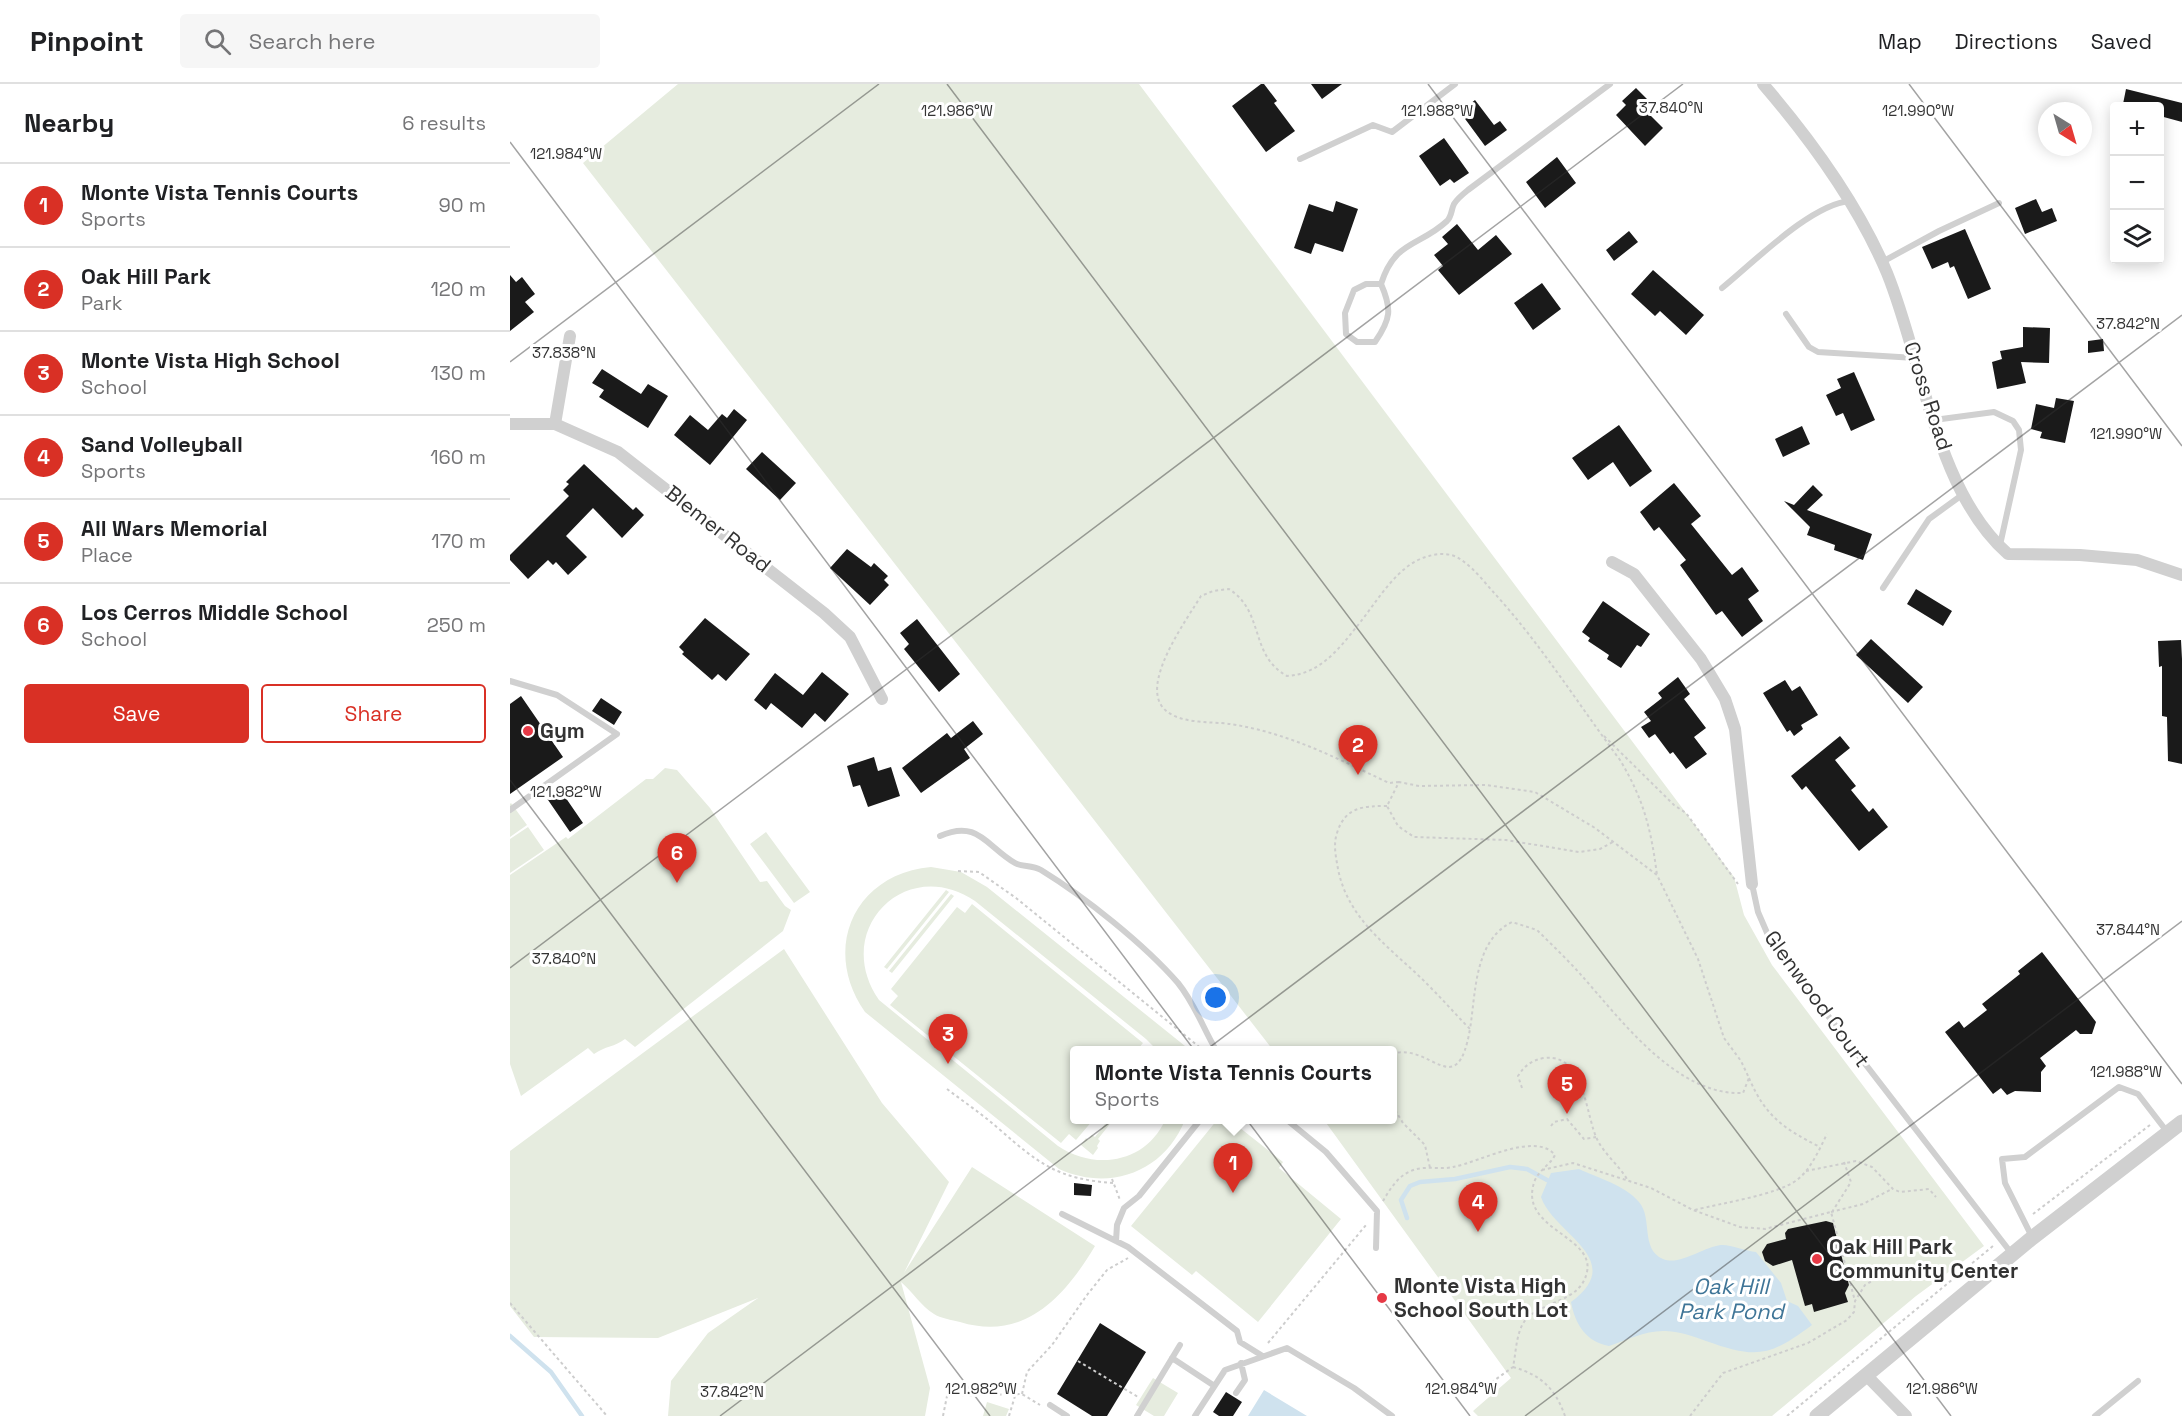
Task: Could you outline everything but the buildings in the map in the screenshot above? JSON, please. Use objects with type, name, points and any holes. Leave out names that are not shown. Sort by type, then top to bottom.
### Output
[{"type":"street","name":"Cross Road","points":[[1763,84],[1792,117],[1872,237],[1962,495],[1999,547]]},
{"type":"street","points":[[555,424],[570,336]]},
{"type":"street","name":"Blemer Road","points":[[510,424],[555,424],[618,452],[813,603],[850,637],[882,699]]},
{"type":"street","points":[[1999,547],[2008,554],[2080,555],[2137,560],[2182,575]]},
{"type":"street","name":"Glenwood Court","points":[[1612,562],[1634,573],[1701,659],[1725,699],[1735,729],[1752,884]]},
{"type":"street","points":[[1817,1416],[2163,1126],[2182,1122]]},
{"type":"street","points":[[1867,1376],[1906,1416]]},
{"type":"lane","points":[[1300,159],[1372,124],[1392,132],[1455,84]]},
{"type":"lane","points":[[1381,284],[1366,284],[1354,290],[1345,313],[1346,334],[1357,342],[1375,342],[1387,324],[1389,302],[1381,284],[1387,265],[1403,248],[1445,223],[1455,203],[1468,190],[1610,84]]},
{"type":"lane","points":[[1722,288],[1816,212],[1839,202],[1850,201]]},
{"type":"lane","points":[[1882,262],[1939,231],[1999,204]]},
{"type":"lane","points":[[1786,314],[1809,347],[1818,352],[1915,358]]},
{"type":"lane","points":[[1934,420],[1994,412],[2013,421],[2019,430],[2021,450],[1999,547]]},
{"type":"lane","points":[[1883,588],[1929,519],[1962,495]]},
{"type":"lane","points":[[510,681],[557,695],[617,734],[510,810]]},
{"type":"lane","points":[[940,836],[956,829],[966,830],[1017,865],[1038,868],[1071,889],[1145,951],[1178,984],[1201,1019],[1214,1046]]},
{"type":"lane","name":"Glenwood Court","points":[[1752,884],[1758,912],[1771,942],[2012,1254]]},
{"type":"lane","points":[[2032,1238],[2005,1184],[2002,1159],[2025,1157],[2118,1087],[2138,1094],[2163,1126]]},
{"type":"lane","points":[[1116,1241],[1117,1225],[1124,1208],[1146,1187],[1196,1124]]},
{"type":"lane","points":[[1293,1124],[1326,1152],[1377,1211],[1376,1248]]},
{"type":"lane","points":[[1062,1214],[1128,1247],[1237,1331],[1240,1342],[1261,1355]]},
{"type":"lane","points":[[1137,1416],[1180,1345]]},
{"type":"lane","points":[[1195,1416],[1213,1385],[1225,1370],[1261,1355],[1287,1348],[1354,1388],[1392,1416]]},
{"type":"lane","points":[[1172,1358],[1213,1385]]},
{"type":"lane","points":[[1236,1393],[1245,1380],[1241,1363]]},
{"type":"lane","points":[[2096,1416],[2138,1381]]},
{"type":"lane","points":[[1047,1407],[1067,1416]]},
{"type":"path","points":[[1657,875],[1595,828],[1535,792],[1486,785],[1419,786],[1400,782],[1389,783],[1294,739],[1231,724],[1186,719],[1161,705],[1157,692],[1160,669],[1201,596],[1213,591],[1229,589],[1242,597],[1249,608],[1268,662],[1287,676],[1301,675],[1322,665],[1343,644],[1397,577],[1412,563],[1428,556],[1453,556],[1460,559],[1516,618],[1620,760],[1642,804],[1651,829],[1657,875],[1698,959],[1724,1038],[1741,1061],[1758,1100],[1790,1132],[1820,1147]]},
{"type":"path","points":[[1597,729],[1674,805],[1686,813],[1737,884],[1743,887],[1752,884]]},
{"type":"path","points":[[1387,806],[1400,782]]},
{"type":"path","points":[[1387,806],[1398,826],[1414,837],[1506,840],[1579,852],[1600,849],[1613,842]]},
{"type":"path","points":[[1387,806],[1355,808],[1342,820],[1336,836],[1335,852],[1342,885],[1368,929],[1432,989],[1470,1029]]},
{"type":"path","points":[[958,871],[979,872],[1016,898],[1198,1046]]},
{"type":"path","points":[[1397,1053],[1410,1052],[1423,1056],[1437,1066],[1448,1068],[1460,1062],[1467,1047],[1483,954],[1492,936],[1512,922],[1537,930],[1652,1053],[1691,1080],[1725,1094],[1743,1093],[1749,1078]]},
{"type":"path","points":[[1522,1088],[1518,1076],[1524,1067],[1548,1058],[1558,1061],[1578,1078],[1596,1137],[1628,1181]]},
{"type":"path","points":[[947,1089],[999,1129],[1022,1151],[1044,1165],[1072,1178],[1113,1181],[1124,1208]]},
{"type":"path","points":[[1397,1113],[1425,1145],[1430,1168]]},
{"type":"path","points":[[1551,1126],[1554,1122],[1567,1119],[1584,1139],[1596,1137]]},
{"type":"path","points":[[2024,1221],[2163,1126]]},
{"type":"path","points":[[1806,1172],[1827,1134]]},
{"type":"path","points":[[1488,1385],[1513,1367],[1521,1329],[1525,1321],[1532,1314],[1571,1294],[1580,1286],[1587,1272],[1586,1258],[1576,1245],[1544,1220],[1533,1205],[1532,1192],[1536,1178],[1555,1155],[1540,1146]]},
{"type":"path","points":[[1694,1210],[1781,1189],[1806,1172],[1856,1161],[1872,1167],[1893,1189],[1909,1193],[1929,1189],[1936,1197]]},
{"type":"path","points":[[1690,1416],[1724,1373],[1825,1335],[1847,1320],[1854,1312],[1855,1301],[1831,1212],[1851,1182],[1844,1162]]},
{"type":"path","points":[[1541,1170],[1573,1163],[1651,1188],[1694,1210],[1740,1227],[1765,1229],[1863,1204],[1893,1189]]},
{"type":"path","points":[[1787,1416],[2001,1240]]},
{"type":"path","points":[[1022,1394],[1027,1372],[1052,1345],[1107,1270],[1116,1262],[1128,1259],[1128,1247]]},
{"type":"path","points":[[1855,1301],[1865,1285],[1882,1275]]},
{"type":"path","points":[[510,1303],[607,1416]]},
{"type":"path","points":[[1078,1361],[1146,1401]]},
{"type":"path","points":[[1513,1367],[1548,1382],[1559,1398],[1565,1416]]},
{"type":"path","points":[[1009,1416],[1015,1394]]},
{"type":"path","points":[[943,1416],[946,1396],[1022,1394],[1047,1407]]},
{"type":"shaded area","points":[[678,84],[1139,84],[1734,877],[1744,915],[1772,965],[1984,1246],[1916,1296],[1772,1416],[1478,1416],[1473,1411],[1511,1378],[1327,1124],[1397,1124],[1397,1046],[1270,1046],[583,163]]},
{"type":"shaded area","points":[[665,768],[677,770],[710,808],[760,882],[767,881],[785,906],[791,910],[783,931],[635,1047],[625,1039],[594,1054],[588,1048],[521,1096],[510,1064],[510,875],[566,837],[568,839],[646,779],[653,779]]},
{"type":"shaded area","points":[[510,804],[527,825],[510,837]]},
{"type":"shaded area","points":[[528,827],[544,850],[510,873],[510,839]]},
{"type":"shaded area","points":[[766,832],[810,892],[794,903],[750,844]]},
{"type":"shaded area","points":[[931,867],[961,872],[987,887],[1185,1046],[1153,1046],[975,901],[949,889],[924,887],[901,893],[883,907],[870,926],[864,949],[866,974],[879,1000],[1058,1146],[1072,1154],[1088,1159],[1103,1160],[1133,1154],[1145,1146],[1162,1124],[1183,1124],[1176,1138],[1164,1153],[1133,1173],[1116,1177],[1078,1176],[1059,1169],[865,1012],[852,988],[846,964],[846,940],[853,918],[865,899],[882,884],[904,873]]},
{"type":"shaded area","points":[[946,890],[949,892],[887,969],[884,967]]},
{"type":"shaded area","points":[[951,894],[954,896],[892,973],[889,971]]},
{"type":"shaded area","points":[[972,904],[1143,1043],[1140,1046],[1070,1046],[1070,1124],[1090,1124],[1076,1140],[1069,1134],[1061,1143],[890,1005],[898,996],[891,989],[957,907],[965,913]]},
{"type":"shaded area","points":[[784,949],[882,1103],[949,1182],[904,1273],[972,1167],[1095,1246],[1070,1282],[1056,1297],[1041,1310],[1023,1320],[1004,1326],[983,1327],[937,1315],[929,1311],[901,1282],[930,1388],[925,1416],[668,1416],[671,1381],[708,1333],[758,1298],[658,1338],[534,1337],[510,1306],[510,1151]]},
{"type":"shaded area","points":[[1105,1124],[1110,1124],[1098,1139],[1100,1141],[1098,1148],[1093,1155],[1081,1145],[1086,1138],[1088,1140],[1092,1135],[1095,1137]]},
{"type":"shaded area","points":[[1214,1124],[1235,1124],[1283,1162],[1279,1168],[1341,1219],[1258,1322],[1196,1271],[1192,1275],[1131,1226]]},
{"type":"shaded area","points":[[1153,1378],[1178,1393],[1164,1416],[1154,1416],[1136,1405]]},
{"type":"shaded area","points":[[987,1402],[1009,1409],[1006,1416],[983,1416]]},
{"type":"water","name":"Oak Hill Park Pond","points":[[1579,1169],[1619,1186],[1639,1202],[1645,1216],[1649,1241],[1656,1254],[1663,1259],[1677,1260],[1721,1245],[1756,1252],[1781,1283],[1787,1301],[1798,1306],[1812,1325],[1784,1344],[1762,1352],[1738,1351],[1687,1334],[1666,1331],[1644,1334],[1609,1346],[1594,1341],[1579,1325],[1571,1302],[1587,1287],[1592,1273],[1590,1260],[1582,1247],[1548,1210],[1541,1197],[1551,1173]]},
{"type":"water","points":[[1264,1390],[1307,1416],[1248,1416]]},
{"type":"waterway","points":[[1407,1218],[1401,1200],[1410,1186],[1420,1182],[1455,1179],[1510,1167],[1527,1169],[1547,1180]]},
{"type":"waterway","points":[[510,1336],[551,1372],[582,1416]]},
{"type":"place","name":"Gym","points":[[528,731]]},
{"type":"place","name":"Oak Hill Park","points":[[1358,775]]},
{"type":"place","name":"Los Cerros Middle School","points":[[677,883]]},
{"type":"place","name":"Monte Vista High School","points":[[948,1064]]},
{"type":"place","name":"All Wars Memorial","points":[[1567,1114]]},
{"type":"place","name":"Monte Vista Tennis Courts","points":[[1233,1193]]},
{"type":"place","name":"Sand Volleyball","points":[[1478,1232]]},
{"type":"place","name":"Oak Hill Park Community Center","points":[[1817,1259]]},
{"type":"place","name":"Monte Vista High School South Lot","points":[[1382,1298]]}]
